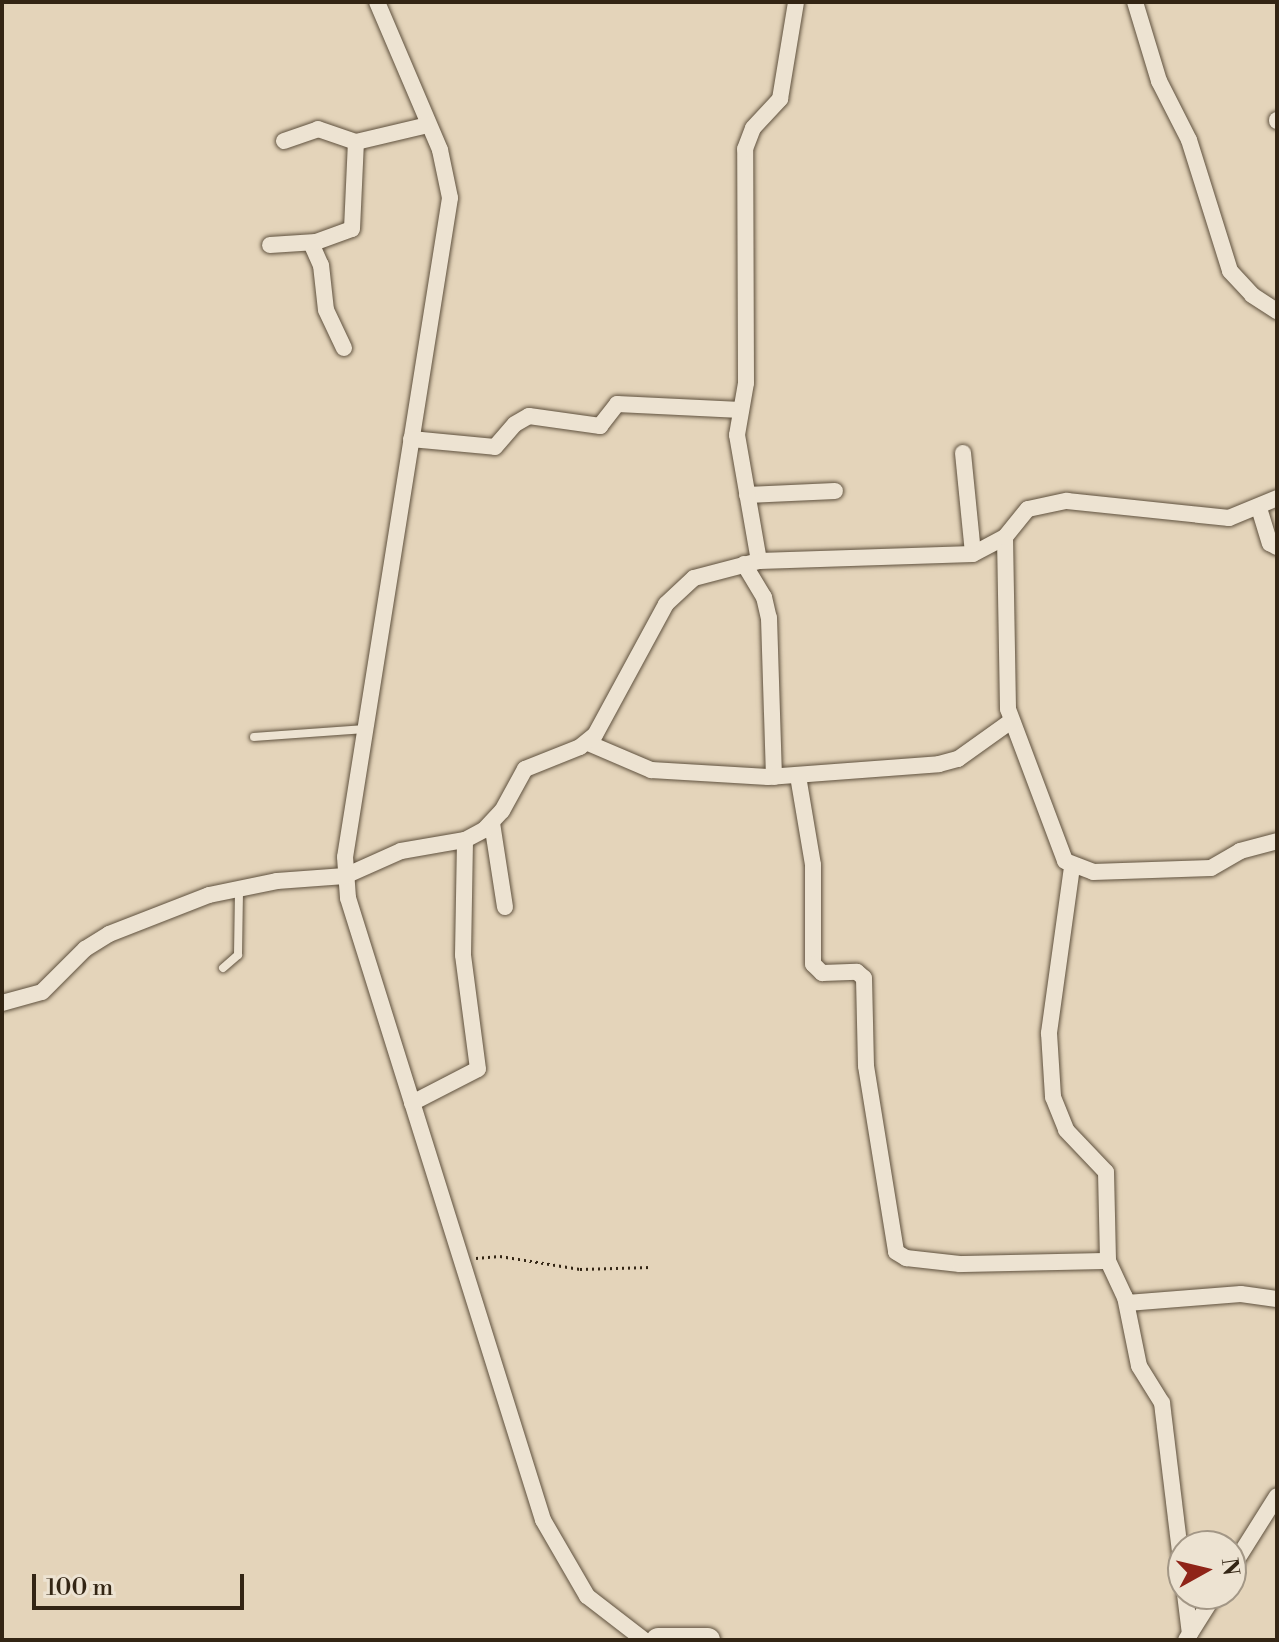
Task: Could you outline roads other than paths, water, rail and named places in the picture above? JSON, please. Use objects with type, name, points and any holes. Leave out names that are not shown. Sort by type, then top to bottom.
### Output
[{"type":"street","points":[[377,2],[446,169],[450,210],[411,439],[345,876],[351,912],[549,1534],[587,1596],[644,1640]]},
{"type":"street","points":[[774,777],[769,618],[752,563],[747,495],[738,440],[746,140],[780,99],[796,2]]},
{"type":"street","points":[[1135,2],[1159,81],[1189,140],[1230,271],[1252,295],[1277,311]]},
{"type":"street","points":[[284,141],[318,129],[356,142],[428,125]]},
{"type":"street","points":[[270,245],[311,243],[353,228],[350,197],[356,142]]},
{"type":"street","points":[[311,243],[321,265],[326,310],[344,348]]},
{"type":"street","points":[[411,439],[495,447],[529,416],[598,426],[617,404],[741,410]]},
{"type":"street","points":[[963,453],[973,554]]},
{"type":"street","points":[[747,495],[835,491]]},
{"type":"street","points":[[2,1003],[42,992],[85,949],[109,934],[239,887],[345,876],[401,851],[465,840],[492,823],[525,769],[588,743],[680,585],[752,563],[973,554],[1005,537],[1028,509],[1067,501],[1229,518],[1277,498]]},
{"type":"street","points":[[1259,508],[1270,543],[1277,547]]},
{"type":"street","points":[[1005,537],[1005,679],[1011,721],[1051,834],[1072,867],[1049,1033],[1051,1084],[1066,1130],[1106,1172],[1108,1261],[1127,1303],[1139,1366],[1162,1403],[1177,1530]]},
{"type":"street","points":[[588,743],[651,770],[798,776],[950,762],[1011,721]]},
{"type":"street","points":[[798,776],[813,865],[813,964],[822,973],[857,972],[864,978],[866,1066],[896,1252],[906,1258],[960,1264],[1108,1261]]},
{"type":"street","points":[[492,823],[505,907]]},
{"type":"street","points":[[412,1103],[478,1069],[463,955],[465,840]]},
{"type":"street","points":[[1072,867],[1093,872],[1215,867],[1240,851],[1277,841]]},
{"type":"street","points":[[1127,1303],[1241,1294],[1277,1299]]},
{"type":"street","points":[[1247,1544],[1277,1496]]},
{"type":"street","points":[[1186,1610],[1188,1637]]},
{"type":"street","points":[[1188,1637],[1205,1610]]},
{"type":"street","points":[[658,1640],[708,1640]]},
{"type":"lane","points":[[254,737],[366,729]]},
{"type":"lane","points":[[223,968],[238,955],[239,887]]}]
